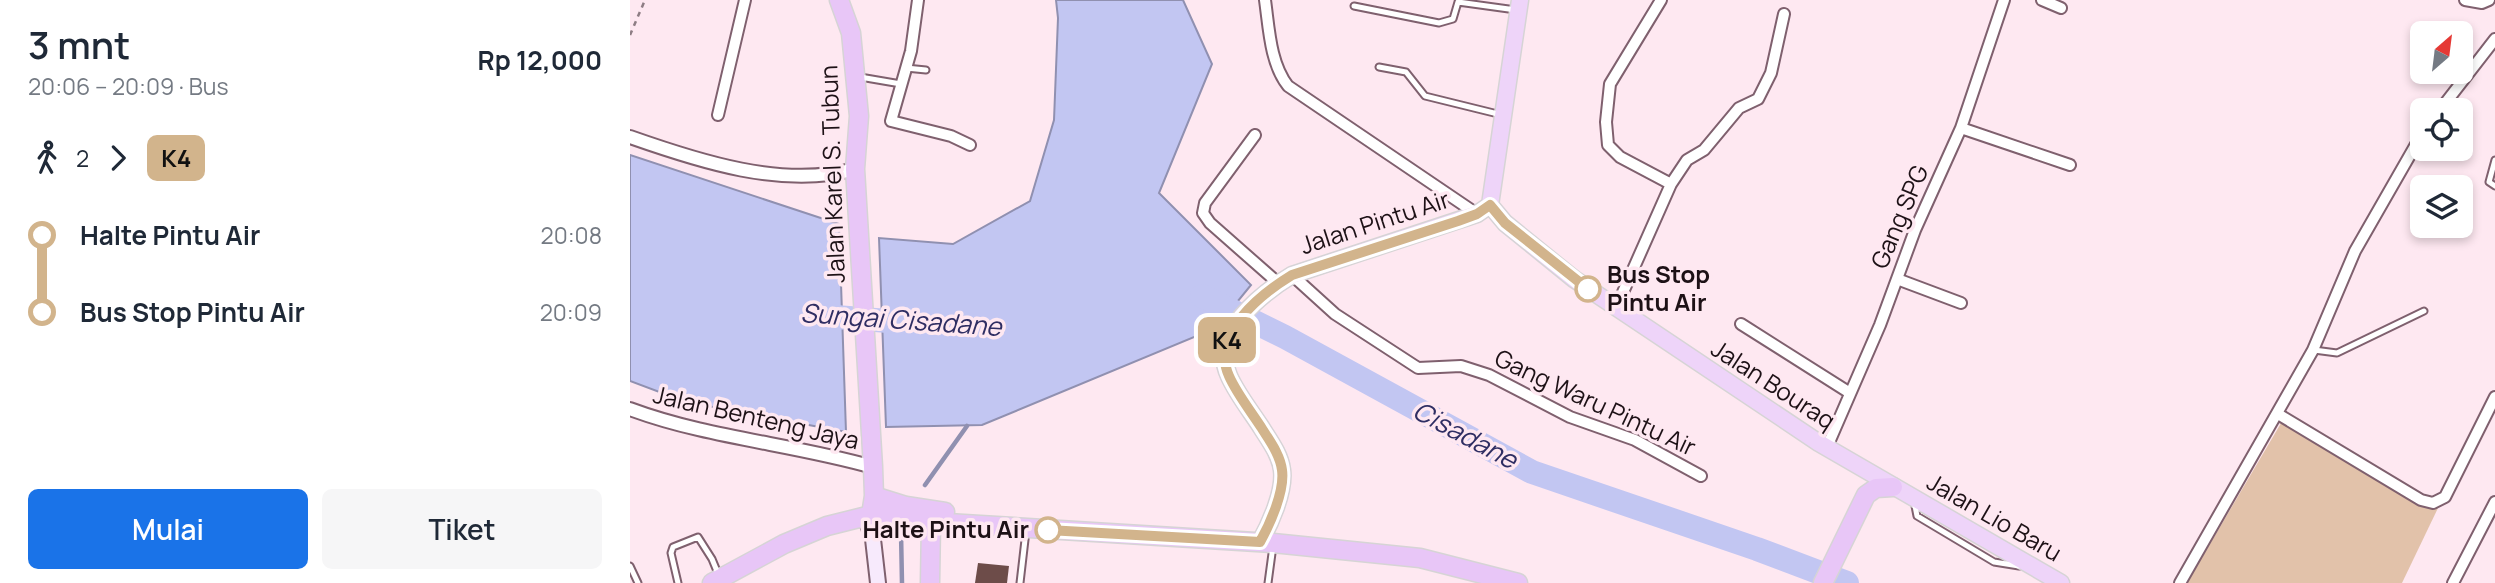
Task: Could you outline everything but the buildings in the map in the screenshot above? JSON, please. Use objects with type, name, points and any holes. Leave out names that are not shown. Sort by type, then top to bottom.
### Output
[{"type":"highway","name":"Jalan Karel S. Tubun","points":[[839,0],[851,33],[859,116],[856,195],[874,496],[868,516]]},
{"type":"highway","points":[[1823,583],[1870,490],[1903,493]]},
{"type":"highway","points":[[874,496],[906,506],[957,514],[978,524]]},
{"type":"highway","points":[[716,581],[805,535],[846,519],[868,516],[1267,542],[1420,558],[1481,578],[1518,583]]},
{"type":"highway","points":[[930,583],[931,522]]},
{"type":"main road","points":[[1483,209],[1505,115],[1520,5]]},
{"type":"main road","name":"Jalan Bouraq","points":[[1483,209],[1616,308],[1827,447],[1903,493]]},
{"type":"main road","name":"Jalan Pintu Air","points":[[1267,542],[1283,472],[1276,452],[1228,374],[1224,350],[1228,338],[1248,310],[1280,283],[1483,209]]},
{"type":"main road","name":"Jalan Lio Baru","points":[[1903,493],[2061,583]]},
{"type":"main road","points":[[868,516],[878,583]]},
{"type":"street","points":[[718,115],[745,0]]},
{"type":"street","points":[[918,0],[911,51],[891,121],[951,136],[970,145]]},
{"type":"street","points":[[1265,0],[1280,76],[1288,86],[1483,209]]},
{"type":"street","points":[[1661,0],[1610,84],[1606,122],[1608,145],[1620,157],[1671,184]]},
{"type":"street","name":"Gang SPG","points":[[1827,447],[1880,325],[1915,230],[1961,128],[2004,0]]},
{"type":"street","points":[[2042,0],[2061,8]]},
{"type":"street","points":[[2465,0],[2482,3],[2489,0]]},
{"type":"street","points":[[1616,308],[1671,184],[1687,160],[1704,150],[1739,108],[1758,99],[1771,73],[1784,14]]},
{"type":"street","points":[[2449,98],[2495,39]]},
{"type":"street","points":[[1961,128],[2070,165]]},
{"type":"street","name":"Gang Waru Pintu Air","points":[[1255,135],[1205,203],[1203,213],[1210,223],[1280,283],[1335,314],[1418,368],[1461,366],[1489,375],[1570,417],[1635,440],[1700,476]]},
{"type":"street","points":[[630,137],[692,159],[734,169],[809,176],[855,169]]},
{"type":"street","points":[[2180,583],[2313,350],[2356,251],[2410,155]]},
{"type":"street","points":[[1897,279],[1961,303]]},
{"type":"street","points":[[1741,324],[1850,393]]},
{"type":"street","points":[[2278,414],[2421,500],[2433,503],[2445,497],[2495,397]]},
{"type":"street","name":"Jalan Benteng Jaya","points":[[630,410],[666,423],[828,454],[873,467]]},
{"type":"street","points":[[2453,583],[2495,502]]},
{"type":"lane","points":[[1354,6],[1439,23],[1453,19],[1458,1],[1520,5]]},
{"type":"lane","points":[[1379,67],[1406,72],[1425,96],[1505,115]]},
{"type":"lane","points":[[906,68],[926,70]]},
{"type":"lane","points":[[855,76],[901,83]]},
{"type":"lane","points":[[2495,160],[2489,182],[2495,186]]},
{"type":"lane","points":[[2313,350],[2337,353],[2424,311]]},
{"type":"lane","points":[[1020,583],[1027,528]]},
{"type":"lane","points":[[678,583],[671,553],[673,547],[698,537],[712,559],[716,581]]},
{"type":"lane","points":[[1267,542],[1268,583]]},
{"type":"lane","points":[[630,566],[634,579]]},
{"type":"path","points":[[630,35],[645,0]]},
{"type":"shaded area","points":[[2287,413],[2438,508],[2402,583],[2187,583]]},
{"type":"water","points":[[1056,0],[1183,0],[1212,64],[1159,193],[1251,285],[1216,328],[982,425],[886,427],[879,238],[953,244],[1030,201],[1054,120],[1058,18]]},
{"type":"water","points":[[630,155],[839,224],[846,432],[686,402],[630,381]]},
{"type":"waterway","name":"Cisadane","points":[[1202,296],[1285,337],[1532,472],[1757,549],[1847,583]]},
{"type":"waterway","name":"Sungai Cisadane","points":[[809,315],[915,323]]},
{"type":"waterway","points":[[925,485],[967,426]]},
{"type":"waterway","points":[[901,532],[902,583]]},
{"type":"bus line","name":"K4","points":[[1048,530],[1260,542],[1274,517],[1283,472],[1276,452],[1228,374],[1224,350],[1228,338],[1248,310],[1278,283],[1292,275],[1458,221],[1477,214],[1490,205],[1505,223],[1588,289]]},
{"type":"place","name":"Bus Stop Pintu Air","points":[[1588,289]]},
{"type":"place","name":"Halte Pintu Air","points":[[1048,530]]}]
